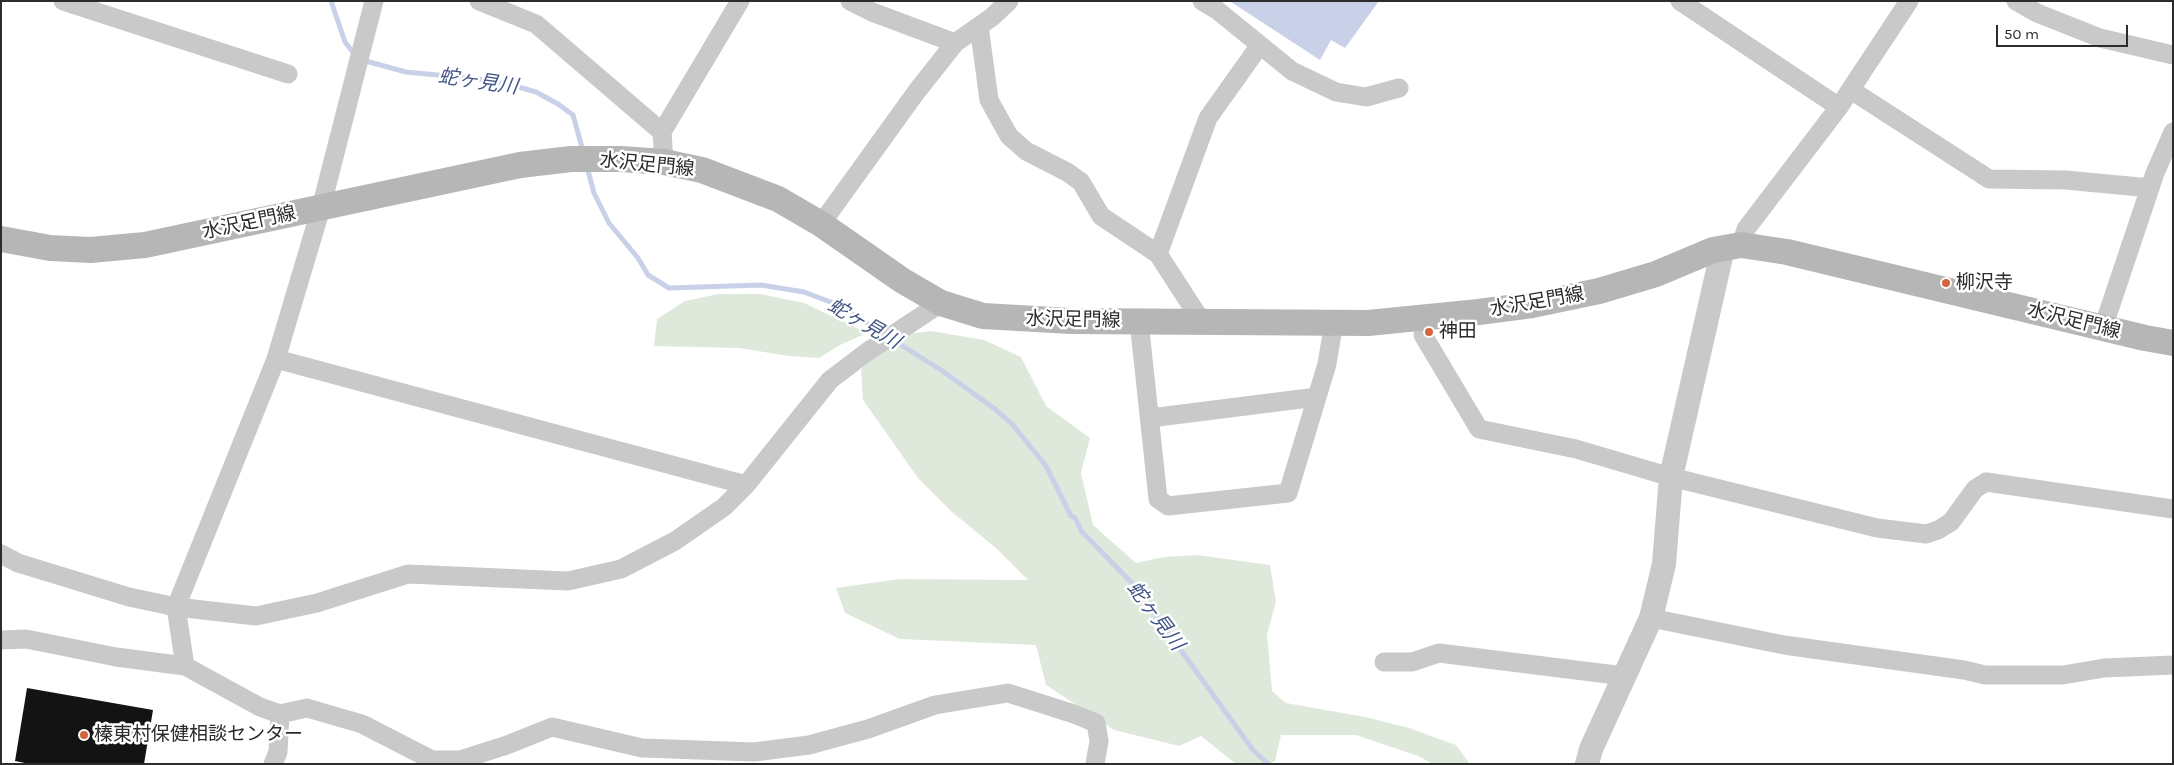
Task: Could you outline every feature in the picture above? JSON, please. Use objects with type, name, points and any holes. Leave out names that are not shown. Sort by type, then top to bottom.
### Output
[{"type":"main road","name":"水沢足門線","points":[[1,239],[50,248],[91,250],[145,246],[520,165],[571,159],[621,159],[664,162],[702,170],[744,185],[778,200],[821,224],[903,281],[941,303],[983,316],[1028,320],[1368,322],[1479,312],[1532,305],[1599,291],[1656,274],[1732,247],[1787,252],[2173,343]]},
{"type":"street","points":[[63,1],[288,74]]},
{"type":"street","points":[[185,666],[176,607],[276,359],[320,208],[374,1]]},
{"type":"street","points":[[479,1],[536,24],[662,132]]},
{"type":"street","points":[[664,162],[662,132],[740,1]]},
{"type":"street","points":[[850,1],[872,12],[955,43]]},
{"type":"street","points":[[821,224],[955,43],[1009,1]]},
{"type":"street","points":[[1202,1],[1218,10],[1292,71],[1336,92],[1366,97],[1399,88]]},
{"type":"street","points":[[1680,1],[1839,107]]},
{"type":"street","points":[[1587,764],[1591,749],[1651,618],[1664,564],[1671,477],[1732,247],[1839,107],[1909,1]]},
{"type":"street","points":[[2016,1],[2036,13],[2100,38],[2173,55]]},
{"type":"street","points":[[979,26],[990,100],[1009,136],[1026,151],[1067,172],[1081,182],[1101,216],[1158,254],[1202,322]]},
{"type":"street","points":[[1158,254],[1208,118],[1260,45]]},
{"type":"street","points":[[1851,90],[1989,179],[2066,180],[2150,188]]},
{"type":"street","points":[[2103,328],[2150,188],[2173,132]]},
{"type":"street","points":[[1,554],[18,563],[130,596],[176,607],[256,616],[316,603],[408,574],[568,581],[620,569],[676,542],[724,507],[746,485],[830,380],[867,352],[941,303]]},
{"type":"street","points":[[1139,321],[1158,499],[1168,506],[1288,493],[1327,364],[1334,322]]},
{"type":"street","points":[[1423,334],[1479,429],[1576,449],[1671,477],[1877,528],[1926,534],[1938,530],[1951,522],[1976,489],[1986,482],[2173,509]]},
{"type":"street","points":[[276,359],[746,485]]},
{"type":"street","points":[[1150,418],[1317,397]]},
{"type":"street","points":[[1651,618],[1784,645],[1964,670],[1985,675],[2063,675],[2104,668],[2173,665]]},
{"type":"street","points":[[1,640],[26,639],[116,657],[185,666],[260,707],[280,714],[307,708],[362,724],[432,760],[460,760],[507,745],[552,727],[640,756],[754,752],[809,745],[868,729],[935,705],[1008,693],[1096,723],[1099,741],[1095,764]]},
{"type":"street","points":[[1384,662],[1412,662],[1439,652],[1624,676]]},
{"type":"street","points":[[273,764],[278,752],[280,714]]},
{"type":"green space","points":[[718,294],[760,294],[804,303],[867,333],[840,345],[819,358],[789,356],[739,348],[654,346],[657,319],[685,301]]},
{"type":"green space","points":[[931,331],[984,340],[1021,357],[1046,406],[1090,438],[1081,473],[1093,525],[1136,563],[1164,557],[1197,555],[1270,565],[1276,602],[1267,634],[1272,691],[1286,703],[1365,717],[1409,728],[1456,745],[1470,764],[1433,764],[1418,756],[1356,735],[1281,735],[1275,761],[1268,764],[1236,764],[1201,736],[1179,746],[1114,730],[1046,685],[1036,645],[900,639],[845,613],[836,588],[899,579],[1028,580],[996,548],[952,512],[918,478],[863,400],[861,370],[874,354],[907,334]]},
{"type":"water","points":[[1379,1],[1345,48],[1331,40],[1320,60],[1231,2]]},
{"type":"building","name":"榛東村保健相談センター","points":[[27,688],[153,710],[144,764],[30,764],[15,761]]},
{"type":"waterway","name":"蛇ヶ見川","points":[[331,1],[345,42],[355,55]]},
{"type":"waterway","name":"蛇ヶ見川","points":[[362,60],[406,72],[479,79],[536,92],[573,115],[583,151]]},
{"type":"waterway","name":"蛇ヶ見川","points":[[587,167],[594,193],[609,223],[638,258],[648,275],[669,288],[761,285],[804,292],[841,306],[886,336]]},
{"type":"waterway","name":"蛇ヶ見川","points":[[893,340],[941,370],[995,409],[1013,425],[1046,466],[1071,516],[1075,518],[1082,532],[1133,584],[1253,750],[1268,764]]},
{"type":"place","name":"柳沢寺","points":[[1946,283]]},
{"type":"place","name":"神田","points":[[1429,332]]},
{"type":"place","name":"榛東村保健相談センター","points":[[84,735]]}]
